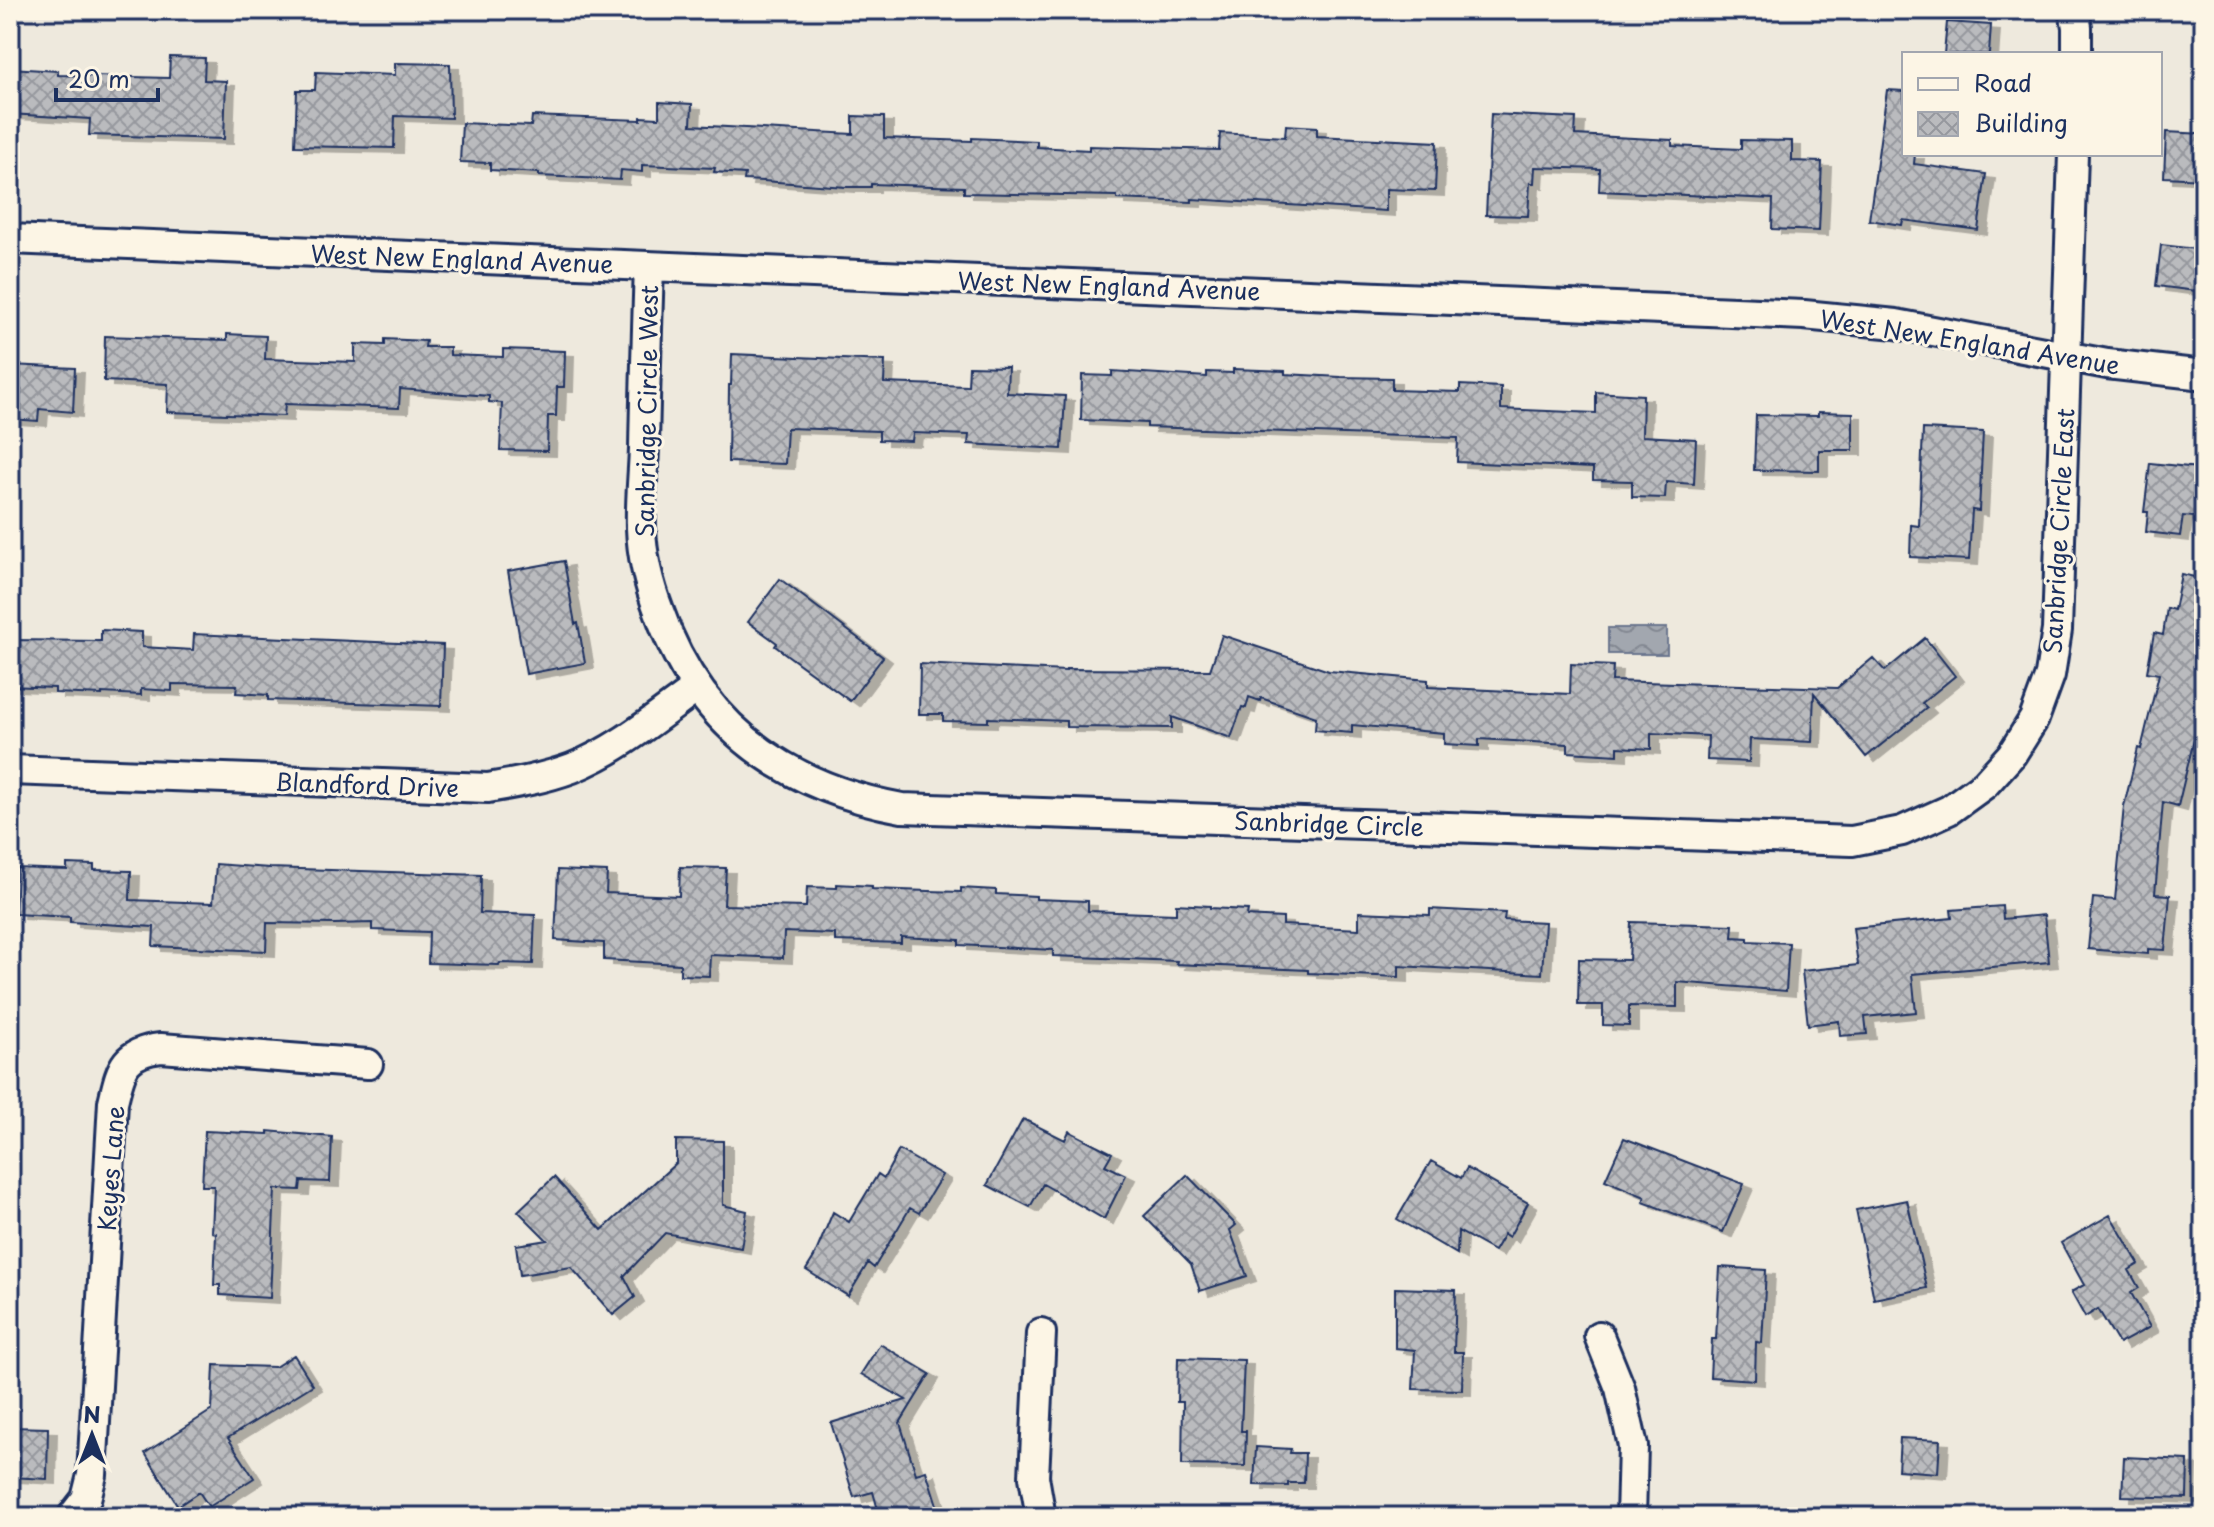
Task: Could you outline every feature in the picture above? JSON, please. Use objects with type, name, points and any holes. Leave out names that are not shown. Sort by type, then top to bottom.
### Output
[{"type":"street","points":[[2074,10],[2077,52]]},
{"type":"street","name":"Sanbridge Circle East","points":[[1985,784],[2012,754],[2034,719],[2050,675],[2057,630],[2073,156]]},
{"type":"street","name":"West New England Avenue","points":[[10,239],[1804,315],[1896,324],[2107,364],[2204,375]]},
{"type":"street","name":"Sanbridge Circle West","points":[[649,266],[641,529],[649,586],[669,640],[697,688]]},
{"type":"street","name":"Blandford Drive","points":[[10,770],[488,788],[531,781],[574,767],[615,746],[697,688]]},
{"type":"street","name":"Sanbridge Circle","points":[[697,688],[743,738],[771,759],[834,792],[902,808],[1852,841],[1902,831],[1949,810],[1985,784]]},
{"type":"street","name":"Keyes Lane","points":[[72,1517],[86,1499],[92,1475],[113,1102],[120,1072],[129,1058],[144,1050],[161,1048],[368,1064]]},
{"type":"street","points":[[1041,1333],[1034,1477],[1041,1517]]},
{"type":"street","points":[[1599,1336],[1620,1388],[1633,1446],[1631,1517]]},
{"type":"water","points":[[1608,628],[1667,628],[1667,654],[1608,654]]},
{"type":"building","points":[[1947,22],[1991,25],[1989,52],[1944,52]]},
{"type":"building","points":[[170,57],[205,58],[204,80],[226,81],[224,139],[89,135],[90,119],[10,114],[11,68],[58,71],[58,75],[169,78]]},
{"type":"building","points":[[395,63],[450,64],[451,118],[395,116],[394,148],[295,146],[297,90],[315,90],[316,72],[395,75]]},
{"type":"building","points":[[1887,90],[1902,91],[1902,156],[1915,156],[1914,164],[1986,174],[1978,230],[1903,220],[1902,225],[1869,220]]},
{"type":"building","points":[[659,102],[692,104],[691,125],[853,134],[853,116],[884,117],[884,138],[1037,141],[1037,147],[1089,150],[1089,146],[1219,150],[1220,133],[1285,137],[1286,125],[1317,127],[1317,136],[1437,142],[1435,191],[1386,189],[1386,211],[1192,199],[1192,202],[1117,199],[1117,196],[964,193],[964,187],[871,184],[871,187],[846,187],[744,180],[745,174],[714,172],[715,168],[642,165],[642,172],[621,170],[620,180],[539,176],[539,173],[490,170],[490,163],[460,162],[462,123],[531,126],[532,116],[641,120],[641,117],[659,118]]},
{"type":"building","points":[[1491,114],[1576,118],[1575,135],[1672,140],[1672,146],[1741,149],[1741,140],[1792,141],[1792,161],[1822,162],[1819,231],[1772,229],[1773,199],[1599,191],[1600,169],[1535,167],[1534,183],[1530,183],[1528,216],[1486,215]]},
{"type":"building","points":[[2166,132],[2204,134],[2204,179],[2164,177]]},
{"type":"building","points":[[2161,245],[2204,250],[2204,292],[2156,286]]},
{"type":"building","points":[[227,334],[266,336],[265,359],[355,362],[355,344],[385,345],[385,339],[426,341],[425,347],[450,347],[450,355],[503,357],[503,349],[565,351],[564,387],[557,387],[556,416],[548,416],[547,451],[500,450],[502,403],[489,402],[489,396],[400,389],[399,408],[285,404],[284,416],[167,412],[168,384],[104,381],[105,336],[227,340]]},
{"type":"building","points":[[732,354],[885,361],[884,383],[968,386],[969,366],[1008,367],[1007,393],[1065,396],[1062,449],[968,444],[969,435],[913,433],[912,441],[879,440],[879,431],[787,428],[785,464],[728,462]]},
{"type":"building","points":[[10,365],[75,368],[73,412],[39,409],[38,421],[10,419]]},
{"type":"building","points":[[1233,369],[1392,378],[1392,390],[1460,392],[1460,385],[1501,387],[1501,409],[1596,413],[1596,392],[1643,395],[1642,436],[1696,439],[1694,484],[1666,482],[1665,498],[1632,497],[1632,481],[1593,480],[1593,468],[1457,462],[1458,438],[1147,427],[1147,423],[1081,420],[1082,375],[1112,376],[1112,371],[1207,377],[1207,372],[1233,373]]},
{"type":"building","points":[[1818,412],[1853,413],[1853,450],[1819,450],[1819,471],[1754,470],[1756,415],[1818,416]]},
{"type":"building","points":[[1923,429],[1983,432],[1979,511],[1972,510],[1969,560],[1910,557],[1911,525],[1919,526]]},
{"type":"building","points":[[2150,463],[2204,471],[2204,518],[2183,516],[2180,536],[2146,532],[2148,512],[2144,512]]},
{"type":"building","points":[[564,561],[585,663],[526,674],[508,571]]},
{"type":"building","points":[[2181,574],[2204,579],[2204,698],[2178,806],[2163,802],[2155,894],[2170,895],[2165,950],[2148,949],[2148,954],[2088,949],[2093,898],[2115,900],[2124,806],[2159,674],[2147,672],[2154,633],[2163,635],[2167,608],[2174,610]]},
{"type":"building","points":[[780,579],[883,657],[850,701],[775,646],[777,643],[748,622]]},
{"type":"building","points":[[101,630],[142,632],[142,647],[193,650],[194,634],[443,645],[441,706],[268,700],[268,695],[236,693],[237,685],[172,684],[172,691],[141,689],[141,695],[55,693],[55,688],[10,686],[10,640],[101,641]]},
{"type":"building","points":[[1222,635],[1329,671],[1428,680],[1428,687],[1570,694],[1571,664],[1613,666],[1612,681],[1837,688],[1873,658],[1885,671],[1925,638],[1955,676],[1922,703],[1927,708],[1866,757],[1814,693],[1812,742],[1750,739],[1749,762],[1707,760],[1708,736],[1651,733],[1651,749],[1618,747],[1618,755],[1568,752],[1568,744],[1479,739],[1479,746],[1444,744],[1444,733],[1352,725],[1352,733],[1315,730],[1316,717],[1261,698],[1260,701],[1249,697],[1231,738],[1172,717],[1172,728],[1066,727],[1066,721],[988,718],[988,722],[943,721],[943,714],[919,714],[920,664],[1066,671],[1210,670]]},
{"type":"building","points":[[67,864],[94,865],[94,870],[131,871],[130,900],[213,903],[216,864],[481,875],[480,913],[535,915],[533,964],[428,963],[429,932],[372,930],[372,923],[267,923],[266,951],[153,946],[154,927],[70,922],[70,917],[15,914],[17,868],[67,870]]},
{"type":"building","points":[[680,867],[726,868],[724,905],[806,907],[807,887],[837,888],[837,884],[872,886],[872,889],[996,890],[996,894],[1036,896],[1036,899],[1088,901],[1088,911],[1176,914],[1176,904],[1210,906],[1248,910],[1247,916],[1283,918],[1283,925],[1359,929],[1359,912],[1430,915],[1430,909],[1505,913],[1504,920],[1545,922],[1542,974],[1399,966],[1399,977],[1308,973],[1308,970],[1176,964],[1177,961],[1053,956],[1053,950],[959,945],[959,940],[901,937],[901,943],[835,941],[835,934],[784,932],[783,958],[710,955],[709,976],[680,975],[680,964],[604,960],[604,943],[555,940],[558,870],[607,872],[606,893],[679,896]]},
{"type":"building","points":[[2002,906],[2003,919],[2044,915],[2049,962],[1912,974],[1916,1012],[1865,1017],[1867,1034],[1840,1036],[1839,1021],[1808,1025],[1802,971],[1858,965],[1853,928],[1952,918],[1951,910]]},
{"type":"building","points":[[1631,922],[1733,925],[1732,937],[1789,943],[1786,991],[1677,982],[1677,1007],[1629,1006],[1629,1026],[1603,1025],[1603,1005],[1578,1005],[1579,959],[1629,960]]},
{"type":"building","points":[[1023,1119],[1065,1140],[1069,1131],[1112,1153],[1105,1165],[1126,1175],[1104,1219],[1043,1184],[1030,1207],[987,1185]]},
{"type":"building","points":[[205,1131],[268,1134],[268,1131],[332,1137],[330,1182],[301,1181],[300,1190],[275,1189],[270,1298],[220,1295],[220,1285],[214,1285],[214,1186],[202,1186]]},
{"type":"building","points":[[1624,1138],[1744,1184],[1723,1232],[1643,1202],[1645,1197],[1605,1180]]},
{"type":"building","points":[[676,1140],[723,1141],[723,1205],[747,1211],[741,1248],[665,1233],[624,1276],[635,1297],[613,1315],[571,1267],[520,1275],[516,1245],[547,1240],[518,1211],[554,1177],[602,1230],[676,1163]]},
{"type":"building","points":[[899,1150],[942,1175],[919,1213],[910,1208],[874,1268],[868,1263],[848,1296],[806,1270],[833,1212],[849,1222],[878,1174],[884,1178]]},
{"type":"building","points":[[1431,1161],[1461,1178],[1467,1168],[1528,1203],[1509,1237],[1504,1234],[1494,1251],[1458,1231],[1457,1254],[1397,1219]]},
{"type":"building","points":[[1187,1175],[1236,1225],[1230,1230],[1247,1276],[1200,1291],[1191,1264],[1144,1216]]},
{"type":"building","points":[[1907,1200],[1927,1288],[1874,1299],[1856,1210]]},
{"type":"building","points":[[2110,1215],[2139,1264],[2129,1270],[2139,1288],[2131,1293],[2150,1327],[2119,1344],[2098,1309],[2085,1317],[2071,1292],[2084,1285],[2061,1243]]},
{"type":"building","points":[[1720,1267],[1766,1270],[1762,1343],[1756,1342],[1755,1380],[1710,1377],[1712,1339],[1716,1339]]},
{"type":"building","points":[[1395,1288],[1456,1290],[1454,1352],[1463,1352],[1462,1390],[1413,1389],[1415,1350],[1395,1348]]},
{"type":"building","points":[[880,1344],[930,1374],[900,1423],[916,1474],[926,1471],[938,1508],[907,1517],[880,1517],[873,1492],[854,1497],[831,1423],[906,1400],[861,1374]]},
{"type":"building","points":[[294,1355],[313,1385],[228,1438],[254,1478],[209,1507],[199,1492],[178,1506],[145,1453],[212,1410],[214,1365],[275,1367]]},
{"type":"building","points":[[1178,1358],[1244,1360],[1241,1431],[1246,1431],[1245,1466],[1182,1465],[1183,1402],[1177,1402]]},
{"type":"building","points":[[10,1427],[48,1428],[47,1479],[10,1477]]},
{"type":"building","points":[[1900,1438],[1940,1440],[1938,1473],[1898,1470]]},
{"type":"building","points":[[1256,1447],[1305,1453],[1304,1483],[1254,1485]]},
{"type":"building","points":[[2124,1457],[2188,1460],[2187,1498],[2122,1496]]}]
